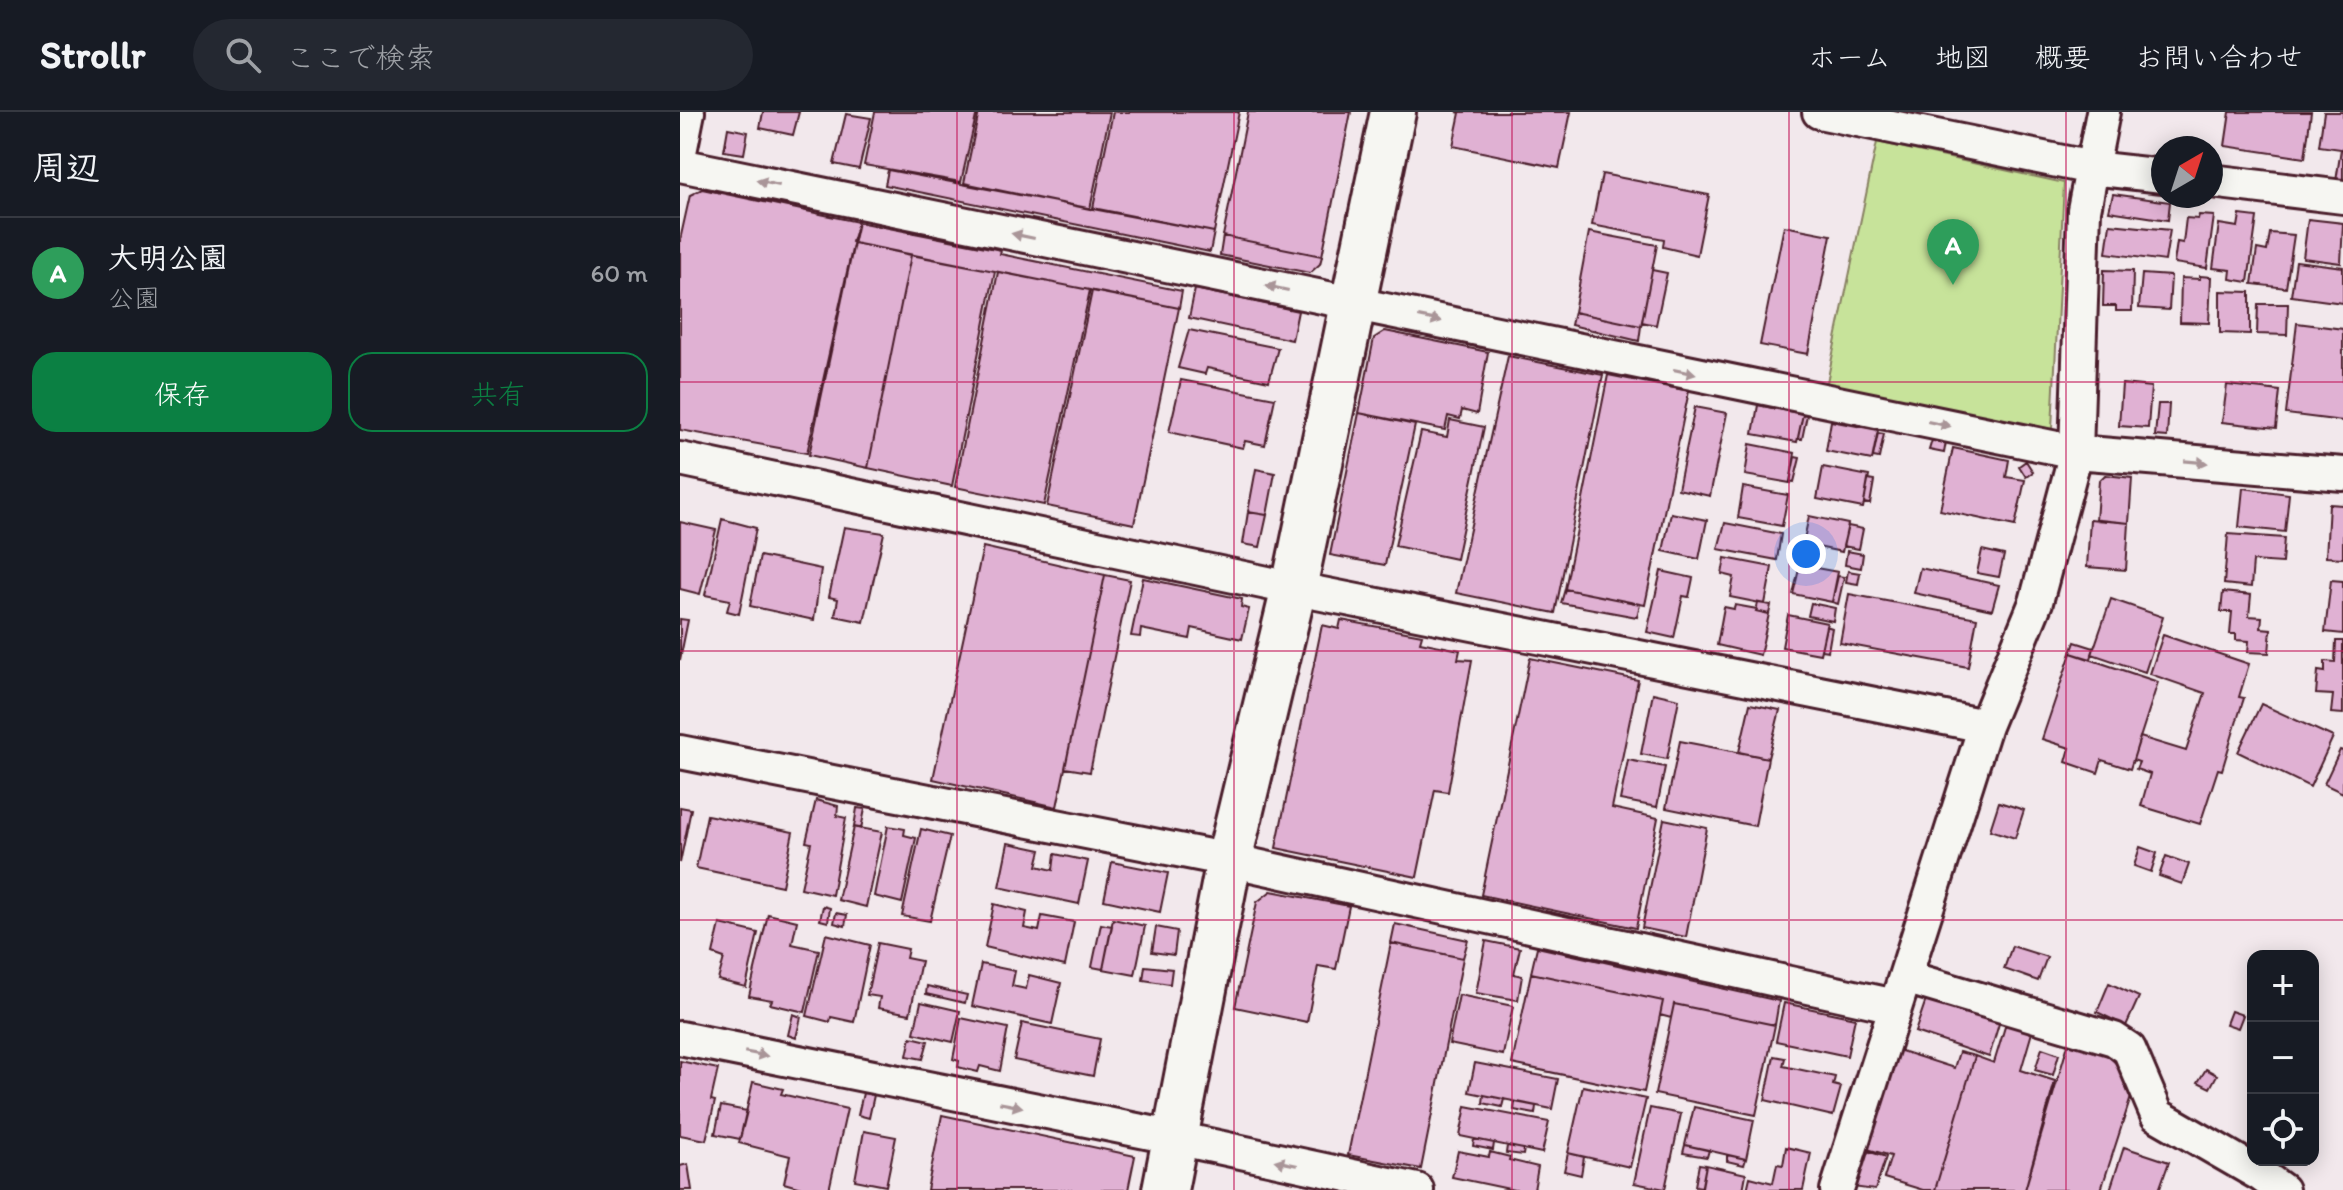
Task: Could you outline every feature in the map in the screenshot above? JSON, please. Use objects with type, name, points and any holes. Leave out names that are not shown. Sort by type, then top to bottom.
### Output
[{"type":"street","points":[[680,152],[688,112]]},
{"type":"street","points":[[1165,1190],[1229,860],[1294,588],[1393,112]]},
{"type":"street","points":[[1819,112],[2092,168],[2151,175]]},
{"type":"street","points":[[1837,1190],[1985,726],[2036,602],[2076,452],[2084,210],[2103,112]]},
{"type":"street","points":[[680,165],[2076,452],[2343,474]]},
{"type":"street","points":[[2223,182],[2343,197]]},
{"type":"street","points":[[680,459],[1294,588],[1985,726]]},
{"type":"street","points":[[680,752],[1900,992],[2114,1039],[2129,1049],[2157,1115],[2282,1190]]},
{"type":"street","points":[[680,1038],[1417,1190]]},
{"type":"green space","points":[[1877,142],[2064,183],[2052,429],[1826,387]]},
{"type":"building","points":[[763,112],[799,112],[793,135],[760,128]]},
{"type":"building","points":[[875,112],[977,112],[961,182],[864,165]]},
{"type":"building","points":[[979,112],[1110,112],[1090,209],[964,183]]},
{"type":"building","points":[[1113,112],[1239,112],[1214,232],[1093,208]]},
{"type":"building","points":[[1248,112],[1351,112],[1322,256],[1223,236]]},
{"type":"building","points":[[1457,112],[1571,112],[1559,168],[1453,146],[1460,113]]},
{"type":"building","points":[[2230,112],[2311,112],[2305,158],[2225,146]]},
{"type":"building","points":[[2324,112],[2343,112],[2343,182],[2336,181],[2341,149],[2319,146]]},
{"type":"building","points":[[846,114],[871,118],[859,169],[834,164]]},
{"type":"building","points":[[728,128],[748,132],[744,154],[724,151]]},
{"type":"building","points":[[888,170],[1214,232],[1210,252],[885,185]]},
{"type":"building","points":[[1602,174],[1709,195],[1697,255],[1663,247],[1664,239],[1592,225]]},
{"type":"building","points":[[702,189],[858,222],[807,453],[680,430],[680,240],[690,195]]},
{"type":"building","points":[[2113,194],[2151,199],[2151,208],[2169,208],[2168,220],[2109,211]]},
{"type":"building","points":[[2199,215],[2214,216],[2207,268],[2174,263],[2177,242],[2183,243],[2186,218],[2198,219]]},
{"type":"building","points":[[2240,215],[2257,217],[2248,282],[2230,279],[2231,270],[2213,268],[2219,224],[2238,227]]},
{"type":"building","points":[[2308,219],[2343,223],[2341,263],[2303,258]]},
{"type":"building","points":[[858,222],[1182,291],[1179,308],[854,243]]},
{"type":"building","points":[[2110,224],[2170,230],[2165,261],[2106,253]]},
{"type":"building","points":[[1784,226],[1831,235],[1808,354],[1760,345]]},
{"type":"building","points":[[1589,232],[1657,245],[1641,326],[1574,312]]},
{"type":"building","points":[[2270,233],[2294,235],[2286,288],[2252,284],[2257,249],[2267,251]]},
{"type":"building","points":[[1223,236],[1322,256],[1320,264],[1310,273],[1220,255]]},
{"type":"building","points":[[854,243],[911,255],[868,468],[809,455]]},
{"type":"building","points":[[911,255],[995,271],[952,486],[868,468]]},
{"type":"building","points":[[2296,261],[2343,267],[2343,303],[2291,296]]},
{"type":"building","points":[[1652,270],[1667,273],[1656,325],[1642,322]]},
{"type":"building","points":[[2104,270],[2133,271],[2132,311],[2116,311],[2116,306],[2103,306]]},
{"type":"building","points":[[998,272],[1090,290],[1044,505],[955,487]]},
{"type":"building","points":[[2142,274],[2171,276],[2169,310],[2139,308]]},
{"type":"building","points":[[2200,276],[2211,277],[2209,323],[2180,322],[2181,278],[2200,279]]},
{"type":"building","points":[[1195,289],[1298,311],[1292,340],[1189,318]]},
{"type":"building","points":[[1092,291],[1179,308],[1134,524],[1047,506]]},
{"type":"building","points":[[2220,291],[2250,292],[2250,334],[2220,333]]},
{"type":"building","points":[[2258,304],[2288,304],[2287,335],[2257,334]]},
{"type":"building","points":[[1574,312],[1641,326],[1639,341],[1571,325]]},
{"type":"building","points":[[2297,323],[2343,329],[2343,421],[2286,414]]},
{"type":"building","points":[[1189,330],[1278,348],[1269,381],[1207,368],[1205,374],[1178,368]]},
{"type":"building","points":[[1385,331],[1488,352],[1477,414],[1462,410],[1460,419],[1448,416],[1445,430],[1359,413],[1374,338]]},
{"type":"building","points":[[1508,356],[1603,375],[1555,613],[1456,593]]},
{"type":"building","points":[[1608,375],[1689,391],[1645,605],[1565,589]]},
{"type":"building","points":[[1181,380],[1275,398],[1265,445],[1245,441],[1243,448],[1169,432]]},
{"type":"building","points":[[2122,384],[2151,387],[2148,428],[2119,426]]},
{"type":"building","points":[[2227,385],[2280,391],[2276,428],[2222,422]]},
{"type":"building","points":[[2158,404],[2169,404],[2167,437],[2155,436]]},
{"type":"building","points":[[1758,405],[1803,414],[1797,442],[1753,434]]},
{"type":"building","points":[[1695,407],[1727,413],[1710,496],[1678,489]]},
{"type":"building","points":[[1359,413],[1415,425],[1385,565],[1330,555]]},
{"type":"building","points":[[1803,414],[1807,415],[1802,439],[1798,438]]},
{"type":"building","points":[[1450,420],[1484,427],[1456,559],[1395,546],[1421,432],[1447,437]]},
{"type":"building","points":[[1831,421],[1878,430],[1872,460],[1826,451]]},
{"type":"building","points":[[1878,433],[1884,434],[1879,458],[1873,457]]},
{"type":"building","points":[[1932,440],[1946,442],[1944,453],[1929,450]]},
{"type":"building","points":[[1750,444],[1795,453],[1790,483],[1745,475]]},
{"type":"building","points":[[1953,448],[2009,460],[2006,477],[2025,480],[2015,526],[1940,510]]},
{"type":"building","points":[[1795,457],[1800,458],[1794,482],[1790,481]]},
{"type":"building","points":[[2026,461],[2033,472],[2026,477],[2019,466]]},
{"type":"building","points":[[1823,467],[1869,476],[1863,508],[1817,499]]},
{"type":"building","points":[[1256,469],[1275,473],[1267,515],[1248,512]]},
{"type":"building","points":[[2105,475],[2132,478],[2129,523],[2096,520],[2099,481]]},
{"type":"building","points":[[1868,480],[1874,481],[1870,504],[1864,503]]},
{"type":"building","points":[[1743,487],[1788,495],[1782,526],[1738,518]]},
{"type":"building","points":[[2243,488],[2289,494],[2285,532],[2239,527]]},
{"type":"building","points":[[2329,504],[2343,505],[2343,558],[2326,557]]},
{"type":"building","points":[[1248,512],[1267,515],[1260,547],[1243,544]]},
{"type":"building","points":[[1671,513],[1707,520],[1699,559],[1663,551]]},
{"type":"building","points":[[1809,516],[1848,524],[1842,552],[1803,544]]},
{"type":"building","points":[[722,519],[756,528],[739,614],[727,611],[730,600],[705,595]]},
{"type":"building","points":[[2090,519],[2129,523],[2126,570],[2087,567]]},
{"type":"building","points":[[680,522],[716,530],[700,594],[680,589]]},
{"type":"building","points":[[1725,523],[1781,534],[1777,560],[1718,549]]},
{"type":"building","points":[[1848,526],[1863,529],[1859,549],[1843,546]]},
{"type":"building","points":[[844,527],[884,533],[864,622],[835,616],[838,599],[829,597]]},
{"type":"building","points":[[2228,534],[2284,538],[2282,563],[2253,561],[2251,587],[2224,584]]},
{"type":"building","points":[[983,547],[1105,575],[1057,807],[933,779]]},
{"type":"building","points":[[1982,550],[2004,555],[1999,577],[1977,573]]},
{"type":"building","points":[[1847,551],[1863,554],[1861,568],[1845,565]]},
{"type":"building","points":[[760,556],[821,569],[814,620],[750,606]]},
{"type":"building","points":[[1725,558],[1772,567],[1765,604],[1730,597],[1734,577],[1722,574]]},
{"type":"building","points":[[1800,565],[1838,572],[1832,602],[1793,594]]},
{"type":"building","points":[[1920,568],[1999,585],[1992,610],[1914,593]]},
{"type":"building","points":[[1661,571],[1693,578],[1689,597],[1683,596],[1674,638],[1647,632]]},
{"type":"building","points":[[1848,571],[1860,573],[1858,584],[1846,582]]},
{"type":"building","points":[[1105,575],[1130,580],[1090,772],[1065,768]]},
{"type":"building","points":[[1838,576],[1844,577],[1838,604],[1832,602]]},
{"type":"building","points":[[1143,578],[1242,599],[1241,607],[1249,609],[1242,639],[1192,628],[1190,639],[1141,629],[1140,637],[1131,636]]},
{"type":"building","points":[[2331,580],[2343,581],[2343,634],[2325,632]]},
{"type":"building","points":[[1565,589],[1640,604],[1637,617],[1561,603]]},
{"type":"building","points":[[2223,592],[2251,595],[2249,616],[2262,617],[2261,628],[2271,629],[2269,653],[2248,652],[2249,641],[2236,640],[2236,634],[2230,634],[2232,612],[2221,612]]},
{"type":"building","points":[[1849,594],[1977,618],[1968,667],[1840,643]]},
{"type":"building","points":[[2111,599],[2163,617],[2145,672],[2092,654]]},
{"type":"building","points":[[1758,603],[1771,605],[1769,614],[1756,611]]},
{"type":"building","points":[[1811,603],[1835,608],[1833,621],[1808,616]]},
{"type":"building","points":[[1735,605],[1769,614],[1760,655],[1717,645],[1724,607],[1734,609]]},
{"type":"building","points":[[1788,615],[1827,623],[1820,654],[1782,647]]},
{"type":"building","points":[[680,619],[688,620],[680,660]]},
{"type":"building","points":[[1341,620],[1422,635],[1420,642],[1460,650],[1458,659],[1472,660],[1448,792],[1435,790],[1417,877],[1276,848],[1322,625],[1339,629]]},
{"type":"building","points":[[1826,626],[1832,628],[1828,651],[1821,650]]},
{"type":"building","points":[[2163,635],[2249,664],[2239,697],[2244,698],[2222,770],[2218,769],[2200,824],[2141,806],[2150,774],[2136,769],[2139,762],[2133,760],[2140,737],[2186,751],[2205,693],[2150,674]]},
{"type":"building","points":[[2336,641],[2343,641],[2343,714],[2331,713],[2333,695],[2316,694],[2318,671],[2325,672],[2325,661],[2335,662]]},
{"type":"building","points":[[2075,642],[2094,648],[2091,659],[2071,653]]},
{"type":"building","points":[[2071,653],[2158,682],[2130,769],[2102,760],[2098,773],[2066,762],[2070,748],[2042,739]]},
{"type":"building","points":[[1530,658],[1638,680],[1612,808],[1658,818],[1636,928],[1481,895]]},
{"type":"building","points":[[1653,693],[1679,699],[1667,759],[1641,754]]},
{"type":"building","points":[[1750,704],[1780,710],[1768,758],[1739,752]]},
{"type":"building","points":[[2261,704],[2333,737],[2310,787],[2238,752]]},
{"type":"building","points":[[1680,741],[1768,758],[1755,826],[1666,808]]},
{"type":"building","points":[[2340,750],[2343,751],[2343,793],[2324,784]]},
{"type":"building","points":[[1628,760],[1665,767],[1657,807],[1620,800]]},
{"type":"building","points":[[816,800],[838,806],[837,816],[846,818],[832,895],[801,888],[811,843],[806,842]]},
{"type":"building","points":[[1999,802],[2024,810],[2015,838],[1990,830]]},
{"type":"building","points":[[680,807],[691,809],[680,863]]},
{"type":"building","points":[[857,808],[865,809],[861,829],[854,827]]},
{"type":"building","points":[[707,815],[793,832],[782,886],[696,868]]},
{"type":"building","points":[[1664,819],[1707,828],[1686,937],[1642,928]]},
{"type":"building","points":[[888,826],[905,829],[904,835],[916,838],[902,903],[874,896]]},
{"type":"building","points":[[854,827],[882,832],[866,907],[838,900]]},
{"type":"building","points":[[921,829],[950,836],[930,921],[902,916]]},
{"type":"building","points":[[1008,843],[1041,850],[1037,866],[1053,870],[1055,854],[1088,861],[1079,904],[999,887]]},
{"type":"building","points":[[2140,847],[2157,853],[2151,872],[2134,866]]},
{"type":"building","points":[[2166,856],[2189,864],[2182,884],[2159,876]]},
{"type":"building","points":[[1112,862],[1168,873],[1160,912],[1104,900]]},
{"type":"building","points":[[1271,891],[1349,906],[1336,969],[1318,966],[1307,1022],[1235,1007],[1257,902]]},
{"type":"building","points":[[994,904],[1027,912],[1024,928],[1039,931],[1042,916],[1074,922],[1065,966],[985,947]]},
{"type":"building","points":[[823,906],[830,908],[828,922],[820,920]]},
{"type":"building","points":[[836,913],[847,915],[845,926],[834,923]]},
{"type":"building","points":[[768,914],[797,921],[792,944],[819,950],[805,1012],[770,1004],[772,1000],[749,996]]},
{"type":"building","points":[[1113,919],[1145,926],[1135,975],[1103,969]]},
{"type":"building","points":[[720,924],[758,933],[746,987],[718,980],[724,958],[713,954]]},
{"type":"building","points":[[1101,924],[1112,926],[1103,969],[1092,967]]},
{"type":"building","points":[[1395,924],[1468,940],[1463,958],[1391,943]]},
{"type":"building","points":[[1156,927],[1177,931],[1174,955],[1152,952]]},
{"type":"building","points":[[826,934],[870,945],[854,1022],[831,1017],[830,1022],[807,1016]]},
{"type":"building","points":[[1486,941],[1520,948],[1514,974],[1522,976],[1518,1000],[1476,993]]},
{"type":"building","points":[[878,943],[908,949],[906,958],[921,961],[910,1014],[878,1008],[880,997],[867,995]]},
{"type":"building","points":[[1391,943],[1463,958],[1421,1169],[1348,1155]]},
{"type":"building","points":[[2012,946],[2047,957],[2038,981],[2004,969]]},
{"type":"building","points":[[1537,947],[1779,1001],[1775,1025],[1674,1004],[1671,1018],[1660,1015],[1663,1001],[1531,973]]},
{"type":"building","points":[[981,964],[1015,971],[1012,986],[1026,989],[1029,975],[1061,983],[1052,1024],[972,1006]]},
{"type":"building","points":[[1145,966],[1172,969],[1170,984],[1143,980]]},
{"type":"building","points":[[1531,973],[1663,1001],[1644,1092],[1512,1064]]},
{"type":"building","points":[[2109,983],[2139,997],[2126,1026],[2097,1012]]},
{"type":"building","points":[[927,986],[967,995],[965,1003],[926,994]]},
{"type":"building","points":[[1928,994],[2001,1017],[1989,1057],[1915,1032]]},
{"type":"building","points":[[1459,995],[1513,1006],[1503,1055],[1449,1044]]},
{"type":"building","points":[[921,1002],[960,1011],[953,1042],[914,1033]]},
{"type":"building","points":[[1784,1003],[1855,1018],[1847,1056],[1776,1041]]},
{"type":"building","points":[[1674,1004],[1775,1025],[1756,1115],[1655,1094]]},
{"type":"building","points":[[2231,1011],[2243,1015],[2238,1028],[2226,1024]]},
{"type":"building","points":[[793,1014],[801,1017],[796,1038],[788,1035]]},
{"type":"building","points":[[961,1018],[1008,1028],[1000,1071],[980,1066],[978,1072],[958,1067],[959,1061],[953,1059]]},
{"type":"building","points":[[2007,1020],[2033,1029],[2021,1070],[2055,1081],[2025,1190],[1935,1190],[1975,1056],[1994,1063]]},
{"type":"building","points":[[1022,1023],[1100,1039],[1093,1076],[1014,1060]]},
{"type":"building","points":[[911,1037],[928,1041],[923,1059],[907,1056]]},
{"type":"building","points":[[2069,1041],[2106,1054],[2121,1068],[2132,1094],[2101,1190],[2025,1190]]},
{"type":"building","points":[[2042,1048],[2059,1054],[2053,1075],[2035,1070]]},
{"type":"building","points":[[1895,1049],[1954,1068],[1959,1052],[1975,1056],[1935,1190],[1923,1190],[1884,1178],[1891,1156],[1864,1148]]},
{"type":"building","points":[[1774,1056],[1785,1058],[1783,1066],[1835,1077],[1833,1085],[1841,1087],[1833,1116],[1765,1100]]},
{"type":"building","points":[[680,1061],[718,1069],[706,1140],[680,1135]]},
{"type":"building","points":[[1475,1063],[1558,1079],[1552,1109],[1469,1092]]},
{"type":"building","points":[[2206,1069],[2217,1075],[2210,1088],[2198,1082]]},
{"type":"building","points":[[753,1082],[783,1089],[781,1094],[847,1109],[829,1190],[808,1190],[784,1183],[790,1156],[739,1143]]},
{"type":"building","points":[[1583,1086],[1646,1099],[1630,1167],[1568,1153]]},
{"type":"building","points":[[863,1093],[874,1095],[869,1118],[858,1115]]},
{"type":"building","points":[[1484,1095],[1504,1099],[1502,1107],[1483,1103]]},
{"type":"building","points":[[1515,1102],[1536,1106],[1535,1114],[1514,1110]]},
{"type":"building","points":[[721,1106],[747,1111],[740,1139],[715,1134]]},
{"type":"building","points":[[1466,1106],[1549,1122],[1542,1153],[1460,1136]]},
{"type":"building","points":[[1694,1107],[1754,1120],[1746,1159],[1685,1145]]},
{"type":"building","points":[[1650,1108],[1681,1114],[1665,1189],[1634,1183]]},
{"type":"building","points":[[942,1115],[1135,1156],[1128,1190],[927,1190]]},
{"type":"building","points":[[864,1131],[896,1137],[886,1186],[855,1180]]},
{"type":"building","points":[[1474,1139],[1494,1143],[1493,1150],[1473,1146]]},
{"type":"building","points":[[1685,1145],[1709,1150],[1707,1157],[1683,1153]]},
{"type":"building","points":[[1507,1146],[1524,1149],[1523,1155],[1506,1153]]},
{"type":"building","points":[[1786,1147],[1811,1153],[1803,1190],[1747,1190],[1750,1177],[1773,1183],[1777,1164],[1783,1165]]},
{"type":"building","points":[[2124,1147],[2169,1162],[2159,1190],[2110,1190]]},
{"type":"building","points":[[1864,1150],[1886,1157],[1875,1190],[1852,1187]]},
{"type":"building","points":[[1458,1151],[1489,1157],[1490,1152],[1538,1167],[1534,1190],[1514,1190],[1452,1177]]},
{"type":"building","points":[[1568,1153],[1584,1157],[1581,1175],[1564,1171]]},
{"type":"building","points":[[1727,1155],[1746,1159],[1744,1165],[1727,1161]]},
{"type":"building","points":[[688,1164],[692,1190],[680,1190],[680,1166]]},
{"type":"building","points":[[1699,1164],[1706,1165],[1702,1187],[1695,1186]]},
{"type":"building","points":[[1706,1165],[1746,1174],[1743,1190],[1701,1190]]},
{"type":"place","name":"大明公園","points":[[1953,285]]}]
